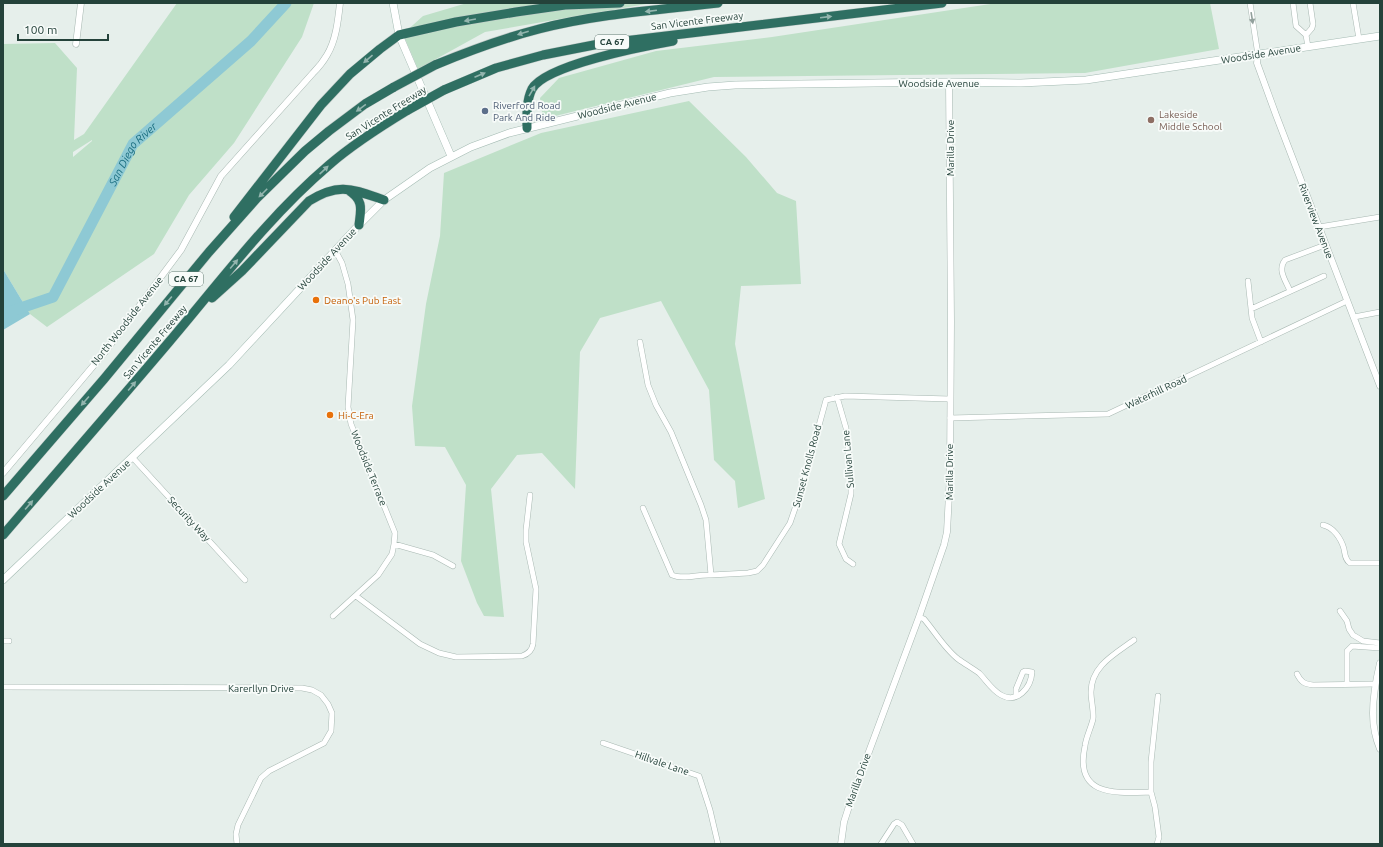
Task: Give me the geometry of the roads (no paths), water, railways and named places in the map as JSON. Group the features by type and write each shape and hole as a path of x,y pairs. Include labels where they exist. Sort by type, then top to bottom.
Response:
{"highway":[{"path":"209,252 242,204 321,105 350,74 380,48 398,35 456,22 516,12 565,5 620,3"},
{"name":"San Vicente Freeway","path":"3,496 104,379 209,252 258,198 305,151 365,104 435,65 488,44 546,27 583,19 718,3"},
{"name":"San Vicente Freeway","path":"3,535 255,240 294,197 348,149 408,110 444,90 496,68 543,55 599,44 942,3"},
{"path":"527,128 528,98 532,88 539,81 553,74 585,61 619,52 787,22"},
{"path":"182,326 242,271 309,201 321,193 345,188 356,190 384,200"},
{"path":"345,188 356,195 361,203 359,225"}],"main road":[{"path":"393,3 398,35 451,156"},
{"name":"Woodside Avenue","path":"3,580 133,458 229,365 335,250 384,200 430,168 471,147 527,128 670,93 708,87 734,85 949,82 1021,83 1086,80 1380,36"}],"street":[{"path":"76,44 81,3"},
{"name":"North Woodside Avenue","path":"3,473 104,352 181,250 221,176 313,73 327,55 333,42 338,23 340,3"},
{"path":"1250,3 1258,55"},
{"path":"1293,3 1296,26 1306,35 1308,47"},
{"path":"1306,35 1312,28 1313,24 1310,3"},
{"path":"1353,3 1359,39"},
{"name":"Riverview Avenue","path":"1258,55 1257,63 1318,227 1380,386"},
{"name":"Marilla Drive","path":"841,844 844,822 851,800 919,618 947,532 950,484 951,313 949,82"},
{"path":"1318,227 1380,217"},
{"path":"1290,291 1281,270 1282,264 1285,260 1325,245"},
{"name":"Woodside Terrace","path":"333,616 378,575 392,554 395,533 351,424 348,407 353,320 348,284 342,263 335,250"},
{"path":"1251,309 1324,276"},
{"path":"1248,281 1252,318 1261,342"},
{"name":"Waterhill Road","path":"950,418 1108,414 1347,301"},
{"path":"1354,317 1380,312"},
{"path":"640,342 648,385 656,405 671,432 706,520 711,575 703,574 680,578 672,575 643,508"},
{"path":"837,397 950,399"},
{"name":"Sunset Knolls Road","path":"711,575 748,573 757,571 763,565 790,523 802,491 826,400 837,397"},
{"name":"Sullivan Lane","path":"837,397 846,428 851,478 851,494 839,544 846,559 853,564"},
{"name":"Security Way","path":"133,458 245,580"},
{"path":"356,596 420,644 439,653 456,656 522,656 528,654 532,650 533,644 536,589 526,542 530,495"},
{"path":"1323,525 1329,526 1340,540 1346,560 1350,564 1380,563"},
{"path":"394,544 433,555 453,566"},
{"path":"1340,612 1347,621 1349,629 1353,635 1363,641 1380,643"},
{"path":"919,618 924,619 958,659 979,674 1000,694 1007,698 1016,696 1022,694 1029,684 1032,672 1023,672 1016,689 1016,696"},
{"path":"1134,640 1104,662 1094,676 1091,691 1093,719 1084,747 1084,769 1089,780 1100,789 1123,793 1151,792"},
{"path":"1347,684 1347,651 1349,648 1352,646 1380,648"},
{"path":"1380,663 1375,684 1374,722 1374,733 1380,748"},
{"path":"1297,674 1300,681 1304,684 1375,684"},
{"name":"Karerllyn Drive","path":"3,687 302,688 312,690 321,695 328,704 332,713 331,731 324,743 269,771 261,778 238,825 236,834 237,844"},
{"path":"1157,844 1159,837 1155,807 1151,792 1151,762 1158,696"},
{"name":"Hillvale Lane","path":"603,743 699,776 710,810 718,844"},
{"path":"881,844 894,824 897,822 902,825 913,844"}],"water":[{"path":"3,269 30,314 3,330"}],"waterway":[{"name":"San Diego River","path":"3,314 53,297 133,144 251,41 286,3"}],"place":[{"name":"Riverford Road Park And Ride","path":"485,111"},
{"name":"Lakeside Middle School","path":"1151,120"},
{"name":"Deano's Pub East","path":"316,300"},
{"name":"Hi-C-Era","path":"330,415"}]}
